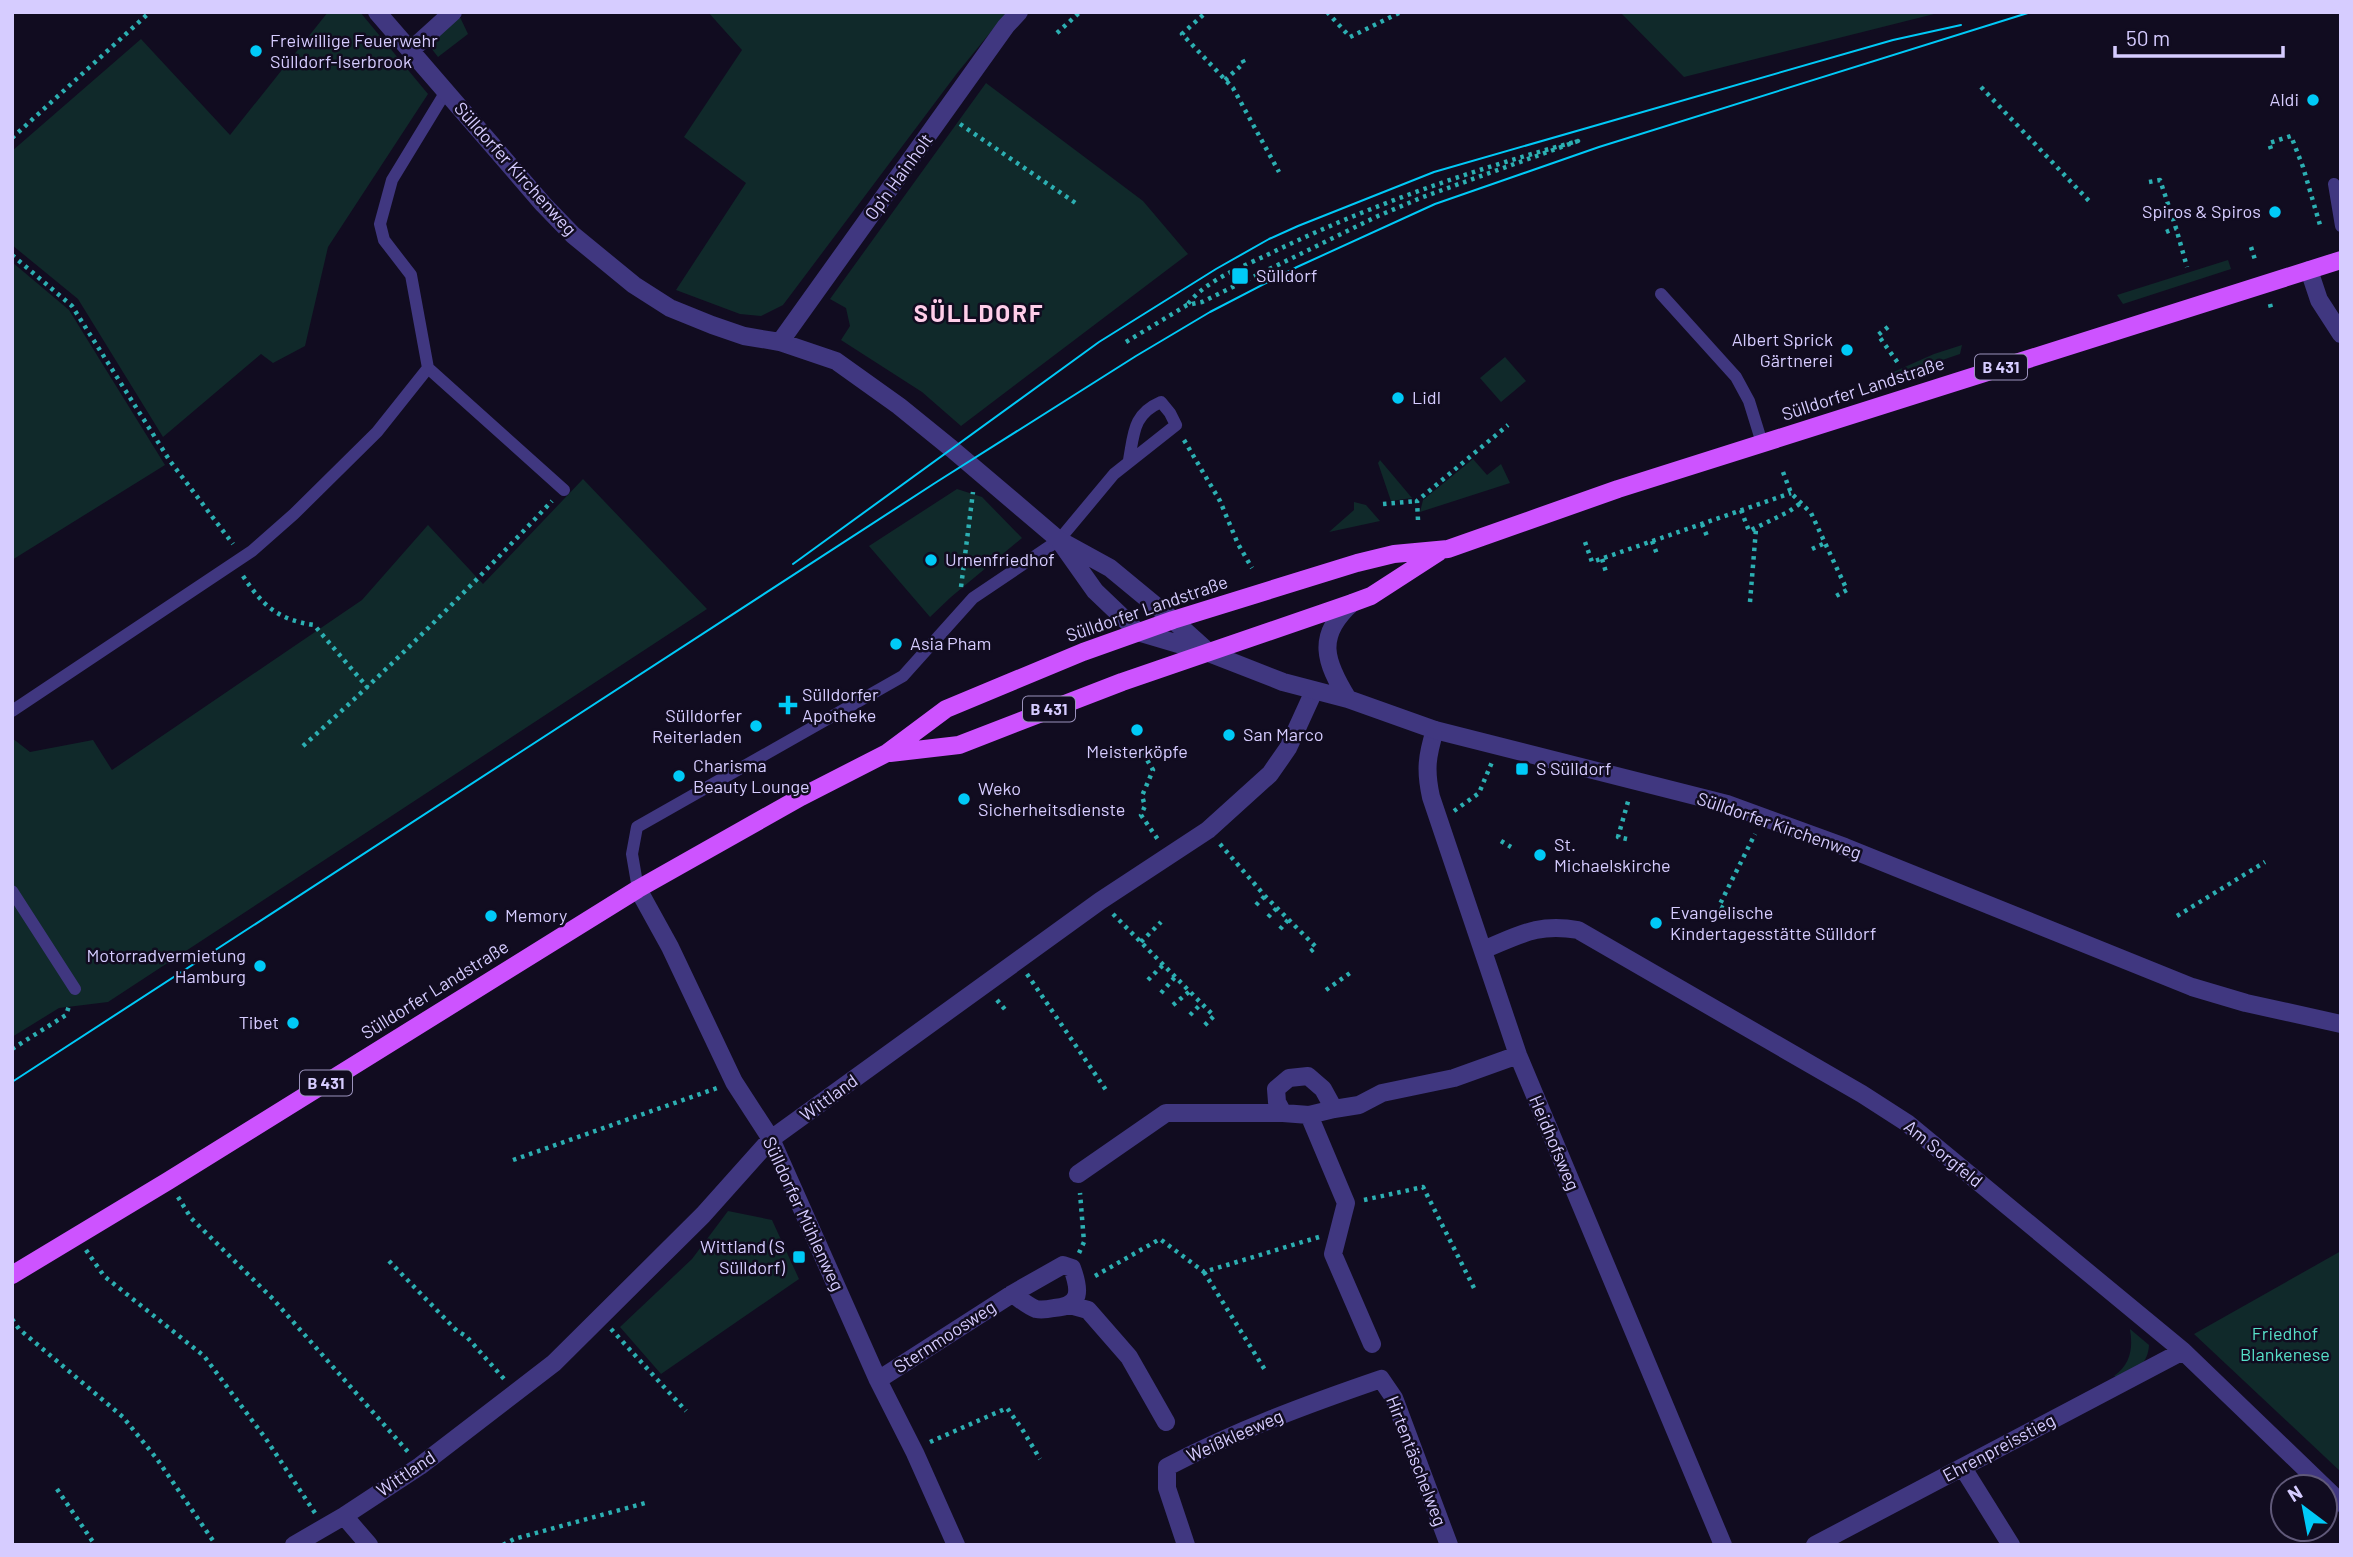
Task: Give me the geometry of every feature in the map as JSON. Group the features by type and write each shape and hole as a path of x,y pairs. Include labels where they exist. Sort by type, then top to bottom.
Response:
{"main road":[{"name":"Sülldorfer Landstraße","path":"887,753 959,745 1122,682 1371,596 1440,551 1618,489 2341,260"},
{"name":"Sülldorfer Landstraße","path":"12,1275 180,1174 638,889 801,797 887,753 946,709 1173,620 1357,563 1394,554 1440,551"}],"street":[{"name":"Sülldorfer Kirchenweg","path":"377,12 542,204 573,235 634,285 670,308 712,325 744,336 780,342 836,361 899,406 1059,540 1110,568 1209,653"},
{"path":"410,51 453,12"},
{"name":"Op'n Hainholt","path":"780,342 1018,12"},
{"path":"2309,270 2319,300 2341,334"},
{"name":"Sülldorfer Kirchenweg","path":"1059,540 1096,592 1138,632 1209,653 1283,682 1348,699 1435,730 1727,804 1858,853 2192,987 2246,1003 2341,1024"},
{"path":"1348,699 1331,671 1326,645 1330,627 1352,603"},
{"name":"Wittland","path":"294,1545 421,1466 554,1363 703,1215 771,1139 1100,901 1208,830 1270,774 1288,748 1314,691"},
{"name":"Heidhofsweg","path":"1435,730 1426,773 1439,821 1518,1055 1723,1545"},
{"name":"Sülldorfer Mühlenweg","path":"638,889 670,947 734,1082 771,1139 878,1380 956,1545"},
{"name":"Am Sorgfeld","path":"1483,950 1535,929 1555,926 1578,930 1862,1094 1907,1123 2183,1351 2341,1503"},
{"path":"1078,1174 1166,1113 1309,1115 1359,1105 1382,1093 1454,1078 1518,1055"},
{"path":"1283,1113 1276,1089 1289,1078 1308,1076 1323,1089 1334,1109"},
{"path":"1309,1115 1346,1203 1334,1254 1372,1344"},
{"name":"Sternmoosweg","path":"878,1380 1012,1294 1063,1265 1075,1277"},
{"path":"1075,1277 1076,1297 1070,1305 1088,1310 1129,1357 1166,1422"},
{"name":"Sternmoosweg","path":"1012,1294 1037,1309 1070,1305"},
{"name":"Ehrenpreisstieg","path":"1815,1545 2183,1351"},
{"name":"Weißkleeweg","path":"1186,1545 1167,1488 1167,1467 1210,1444 1325,1398 1381,1379"},
{"name":"Hirtentäschelweg","path":"1381,1379 1394,1398 1449,1545"},
{"path":"1963,1468 2011,1545"},
{"path":"344,1516 369,1545"}],"lane":[{"path":"445,93 392,180 380,224 384,240 411,275 428,368 564,490"},
{"path":"2334,184 2341,226"},
{"path":"1661,294 1736,377 1749,401 1762,443"},
{"path":"12,711 239,561 294,514 377,432 428,368"},
{"path":"638,889 632,854 637,827 903,676 973,598 1059,540 1114,474 1176,425 1160,401 1147,408 1137,422 1129,460"},
{"path":"12,891 75,989"}],"path":[{"path":"12,138 150,12"},
{"path":"1057,33 1080,12"},
{"path":"1327,12 1350,37 1401,12"},
{"path":"1203,15 1182,34 1233,88 1279,172"},
{"path":"1225,80 1244,62 1241,57"},
{"path":"1981,87 2090,202"},
{"path":"945,113 1077,204"},
{"path":"2271,149 2269,143 2291,135 2320,225"},
{"path":"1126,342 1187,305 1202,302 1378,216 1578,141 1513,159 1376,205 1234,271 1196,292 1187,305"},
{"path":"2149,182 2160,180 2187,267"},
{"path":"2166,232 2175,228"},
{"path":"2251,247 2256,263"},
{"path":"12,255 72,306 170,461 239,561 260,601 294,622 314,625 368,688"},
{"path":"2270,304 2272,312"},
{"path":"1888,327 1878,335 1898,363"},
{"path":"1176,425 1220,500 1238,544 1252,568"},
{"path":"1384,504 1417,501 1508,425"},
{"path":"957,616 976,470"},
{"path":"1783,472 1791,493 1811,513 1847,590 1836,596"},
{"path":"303,746 368,688 477,581 564,490"},
{"path":"1585,542 1592,562 1791,493"},
{"path":"1417,501 1419,520"},
{"path":"1741,510 1749,531 1801,503"},
{"path":"1702,524 1707,536"},
{"path":"1750,602 1756,528"},
{"path":"1652,541 1657,554"},
{"path":"1812,549 1825,542"},
{"path":"1602,559 1606,572"},
{"path":"1439,821 1479,793 1499,747"},
{"path":"1143,753 1153,770 1142,796 1144,806 1141,815 1168,856"},
{"path":"1627,839 1618,837 1633,780"},
{"path":"1731,912 1719,906 1764,817"},
{"path":"1208,830 1276,908 1316,947 1310,952"},
{"path":"1501,841 1511,847"},
{"path":"2177,916 2265,862"},
{"path":"1256,905 1265,896"},
{"path":"1100,901 1214,1016 1203,1027"},
{"path":"1268,918 1276,908"},
{"path":"1280,929 1288,920"},
{"path":"1141,942 1161,922"},
{"path":"1297,939 1302,933"},
{"path":"1018,962 1108,1093"},
{"path":"1148,980 1164,964"},
{"path":"1326,990 1350,973"},
{"path":"1161,993 1175,976"},
{"path":"12,1049 66,1015 75,989"},
{"path":"1173,1005 1190,991"},
{"path":"1190,1015 1202,1003"},
{"path":"1004,1007 1008,1013"},
{"path":"513,1160 734,1082"},
{"path":"1075,1277 1084,1242 1078,1174"},
{"path":"1346,1203 1423,1187 1474,1288"},
{"path":"191,1218 272,1299 421,1466"},
{"path":"1203,1272 1339,1230"},
{"path":"76,1235 104,1276 204,1356 266,1439 324,1528"},
{"path":"1075,1277 1160,1239 1203,1272 1265,1370"},
{"path":"389,1261 457,1331 466,1336 517,1393"},
{"path":"12,1319 19,1329 123,1417 157,1459 216,1545"},
{"path":"616,1335 686,1411"},
{"path":"913,1450 1007,1408 1040,1459"},
{"path":"57,1489 95,1545"},
{"path":"503,1545 514,1539 649,1502"}],"green space":[{"path":"328,12 360,12 428,94 328,247 305,346 273,363 261,354 163,437 78,299 12,245 12,151 141,39 230,135"},
{"path":"708,12 1007,12 958,72 783,305 761,316 740,314 676,290 746,183 684,137 742,50"},
{"path":"1620,12 1942,12 1684,77"},
{"path":"459,15 468,34 438,57 428,44"},
{"path":"986,83 1143,201 1188,254 961,426 922,392 841,340 850,326 846,308 830,299"},
{"path":"2228,260 2231,269 2123,304 2117,295"},
{"path":"12,262 69,310 165,465 12,560"},
{"path":"1962,345 1960,354 1892,377 1889,374 1934,354"},
{"path":"1505,357 1526,381 1501,402 1480,378"},
{"path":"1473,459 1487,475 1501,464 1510,483 1420,512 1423,500"},
{"path":"1380,460 1412,498 1391,501 1378,463"},
{"path":"583,479 707,609 108,1002 59,1008 12,1037 12,738 30,752 93,740 112,770 362,600 428,525 483,584"},
{"path":"957,489 982,497 1022,538 930,617 869,546"},
{"path":"1354,502 1366,505 1380,521 1329,532 1354,510"},
{"path":"728,1211 772,1220 799,1279 661,1374 620,1327 692,1259"},
{"name":"Friedhof Blankenese","path":"2341,1251 2341,1472 2194,1334"},
{"path":"2130,1329 2149,1345 2148,1352 2140,1366 2122,1379 2114,1376 2130,1355"}],"tram line":[{"path":"12,1082 935,483 1210,312 1297,267 1435,204 1599,147 2031,12"},
{"path":"793,564 1099,342 1269,239 1434,172 1893,40 1961,25"}],"place":[{"name":"Freiwillige Feuerwehr Sülldorf-Iserbrook","path":"256,51"},
{"name":"Aldi","path":"2313,100"},
{"name":"Spiros & Spiros","path":"2275,212"},
{"name":"Sülldorf","path":"1240,276"},
{"name":"Albert Sprick Gärtnerei","path":"1847,350"},
{"name":"Lidl","path":"1398,398"},
{"name":"Urnenfriedhof","path":"931,560"},
{"name":"Asia Pham","path":"896,644"},
{"name":"Sülldorfer Apotheke","path":"788,705"},
{"name":"Sülldorfer Reiterladen","path":"756,726"},
{"name":"Meisterköpfe","path":"1137,730"},
{"name":"San Marco","path":"1229,735"},
{"name":"S Sülldorf","path":"1522,769"},
{"name":"Charisma Beauty Lounge","path":"679,776"},
{"name":"Weko Sicherheitsdienste","path":"964,799"},
{"name":"St. Michaelskirche","path":"1540,855"},
{"name":"Memory","path":"491,916"},
{"name":"Evangelische Kindertagesstätte Sülldorf","path":"1656,923"},
{"name":"Motorradvermietung Hamburg","path":"260,966"},
{"name":"Tibet","path":"293,1023"},
{"name":"Wittland (S Sülldorf)","path":"799,1257"}],"district":[{"name":"SÜLLDORF","path":"979,314"}]}
